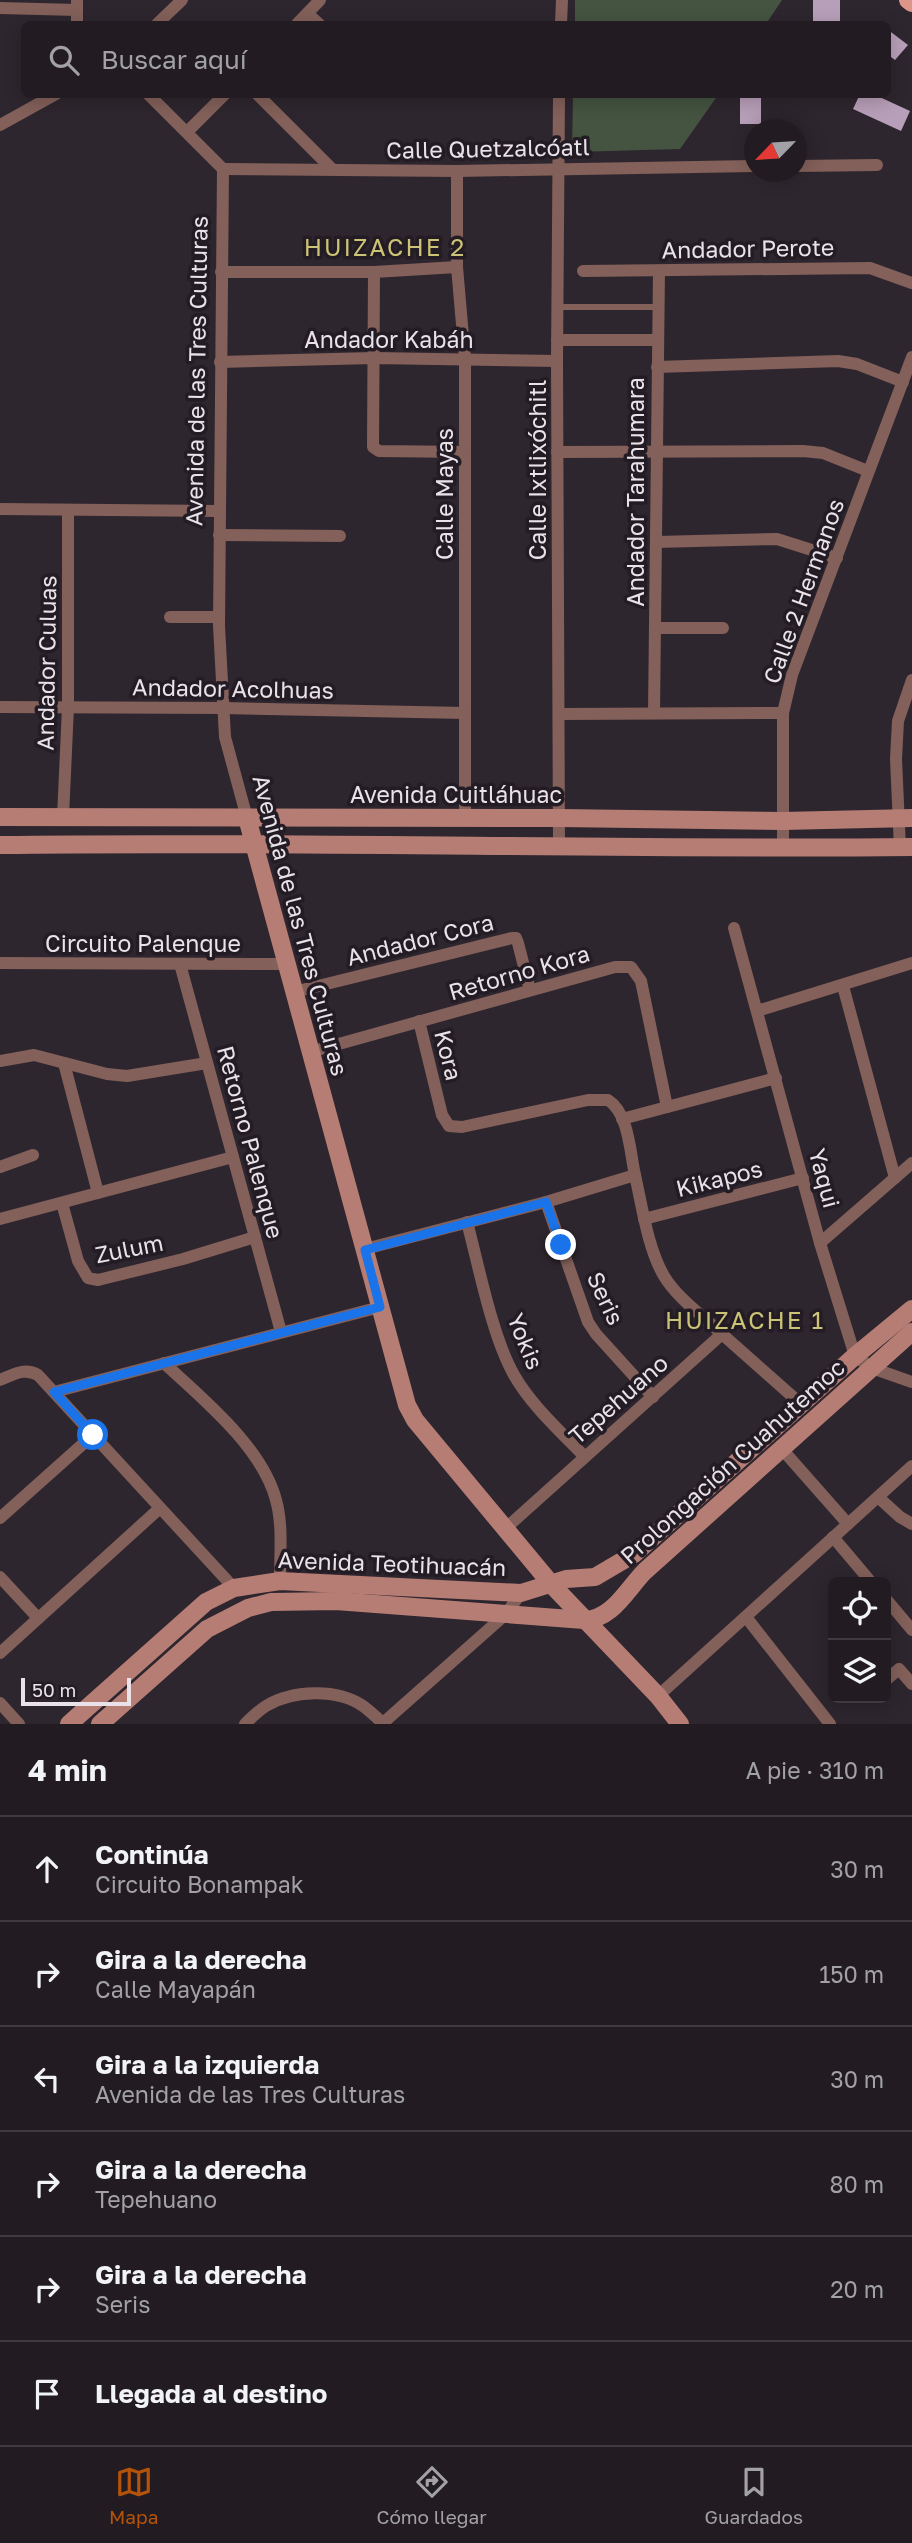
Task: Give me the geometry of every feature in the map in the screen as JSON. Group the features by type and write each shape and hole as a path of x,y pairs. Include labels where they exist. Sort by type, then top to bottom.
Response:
{"street":[{"path":"160,21 182,0"},
{"path":"299,21 320,0"},
{"path":"561,21 562,0"},
{"path":"0,8 77,5"},
{"path":"308,13 316,21"},
{"path":"0,125 49,98"},
{"path":"152,98 223,169"},
{"path":"187,132 221,98"},
{"path":"261,98 332,169"},
{"name":"Calle Ixtlixóchitl","path":"559,98 559,845"},
{"path":"807,166 877,165"},
{"name":"Calle Quetzalcóatl","path":"223,169 457,171 744,166"},
{"name":"Avenida de las Tres Culturas","path":"223,169 219,617 225,737 407,1405 415,1420 552,1585 657,1696"},
{"name":"Calle Mayas","path":"457,171 457,267 465,359 465,818"},
{"path":"221,272 374,272 457,267"},
{"name":"Andador Perote","path":"583,271 870,268 912,283"},
{"name":"Andador Tarahumara","path":"654,713 659,271"},
{"path":"374,272 373,447 379,451 465,452"},
{"path":"557,340 658,340"},
{"name":"Calle 2 Hermanos","path":"783,849 783,713 792,675 912,357"},
{"name":"Andador Kabáh","path":"220,362 374,358 557,361"},
{"path":"657,367 838,361 903,382"},
{"path":"557,452 803,451 823,453 869,471"},
{"path":"0,509 219,511"},
{"name":"Andador Culuas","path":"63,817 68,707 68,510"},
{"path":"219,535 340,536"},
{"path":"656,542 777,539 837,558"},
{"path":"170,617 219,617"},
{"path":"655,628 723,628"},
{"path":"0,845 906,848 906,818 896,759 898,722 912,680"},
{"name":"Andador Acolhuas","path":"0,707 465,713"},
{"path":"560,714 783,713"},
{"name":"Avenida Cuitláhuac","path":"0,817 783,821 906,818"},
{"name":"Yaqui","path":"734,928 820,1243 855,1356"},
{"name":"Andador Cora","path":"294,992 516,938 530,990"},
{"name":"Circuito Palenque","path":"0,963 286,964"},
{"path":"757,1011 912,963"},
{"name":"Retorno Palenque","path":"180,964 281,1332"},
{"name":"Retorno Kora","path":"419,1021 615,967 631,967 641,981 667,1107"},
{"path":"843,986 895,1178"},
{"name":"Kora","path":"310,1052 419,1021 442,1115 449,1126 462,1127 588,1100 612,1102 622,1119"},
{"path":"0,1061 34,1055 107,1074 127,1076 207,1063"},
{"path":"64,1063 97,1193"},
{"path":"776,1078 622,1119 644,1219 663,1275 677,1292 801,1404"},
{"path":"0,1167 33,1155"},
{"path":"0,1219 233,1157"},
{"path":"820,1243 912,1163"},
{"path":"365,1250 546,1202 635,1175"},
{"name":"Kikapos","path":"644,1219 803,1178"},
{"name":"Seris","path":"546,1202 589,1322 596,1334 653,1397"},
{"name":"Zulum","path":"62,1203 78,1261 88,1278 98,1280 255,1237"},
{"name":"Yokis","path":"467,1222 494,1320 514,1376 584,1456"},
{"path":"54,1392 380,1307"},
{"name":"Prolongación Cuahutemoc","path":"552,1585 565,1579 595,1577 634,1553 912,1308"},
{"name":"Prolongación Cuahutemoc","path":"584,1620 600,1618 611,1610 645,1571 912,1332"},
{"name":"Tepehuano","path":"506,1528 722,1334"},
{"path":"855,1356 872,1368 912,1382"},
{"path":"164,1363 229,1425 264,1471 276,1498 280,1521 280,1581"},
{"path":"0,1380 29,1371 38,1375 234,1588"},
{"path":"0,1518 93,1435"},
{"path":"781,1448 848,1524"},
{"path":"680,1724 657,1696 912,1466"},
{"path":"878,1497 912,1524"},
{"path":"0,1653 160,1508"},
{"path":"833,1537 867,1577"},
{"path":"0,1577 38,1618"},
{"name":"Avenida Teotihuacán","path":"69,1724 206,1602 234,1588 280,1581 521,1593 552,1585"},
{"path":"244,1724 266,1706 284,1698 308,1694 347,1698 362,1705 384,1723 506,1614 521,1593"},
{"name":"Avenida Teotihuacán","path":"100,1724 207,1629 248,1608 271,1602 336,1601 584,1620"},
{"path":"891,1605 912,1630"},
{"path":"746,1617 830,1724"},
{"path":"891,1676 899,1669 912,1684"},
{"path":"0,1703 19,1724"}],"lane":[{"path":"557,307 658,307"}],"green space":[{"path":"575,0 782,0 768,21 575,21"},
{"path":"573,98 716,98 680,149 572,152"}],"building":[{"path":"813,0 840,0 840,21 813,21"},
{"path":"891,32 908,45 895,60 891,57"},
{"path":"740,98 761,98 761,119 744,119 744,124 740,124"},
{"path":"858,98 882,98 910,111 901,131 853,109"}],"district":[{"name":"HUIZACHE 2","path":"385,246"},
{"name":"HUIZACHE 1","path":"745,1319"}],"route":[{"path":"93,1435 54,1392 380,1307 365,1250 546,1202 561,1245"}]}
